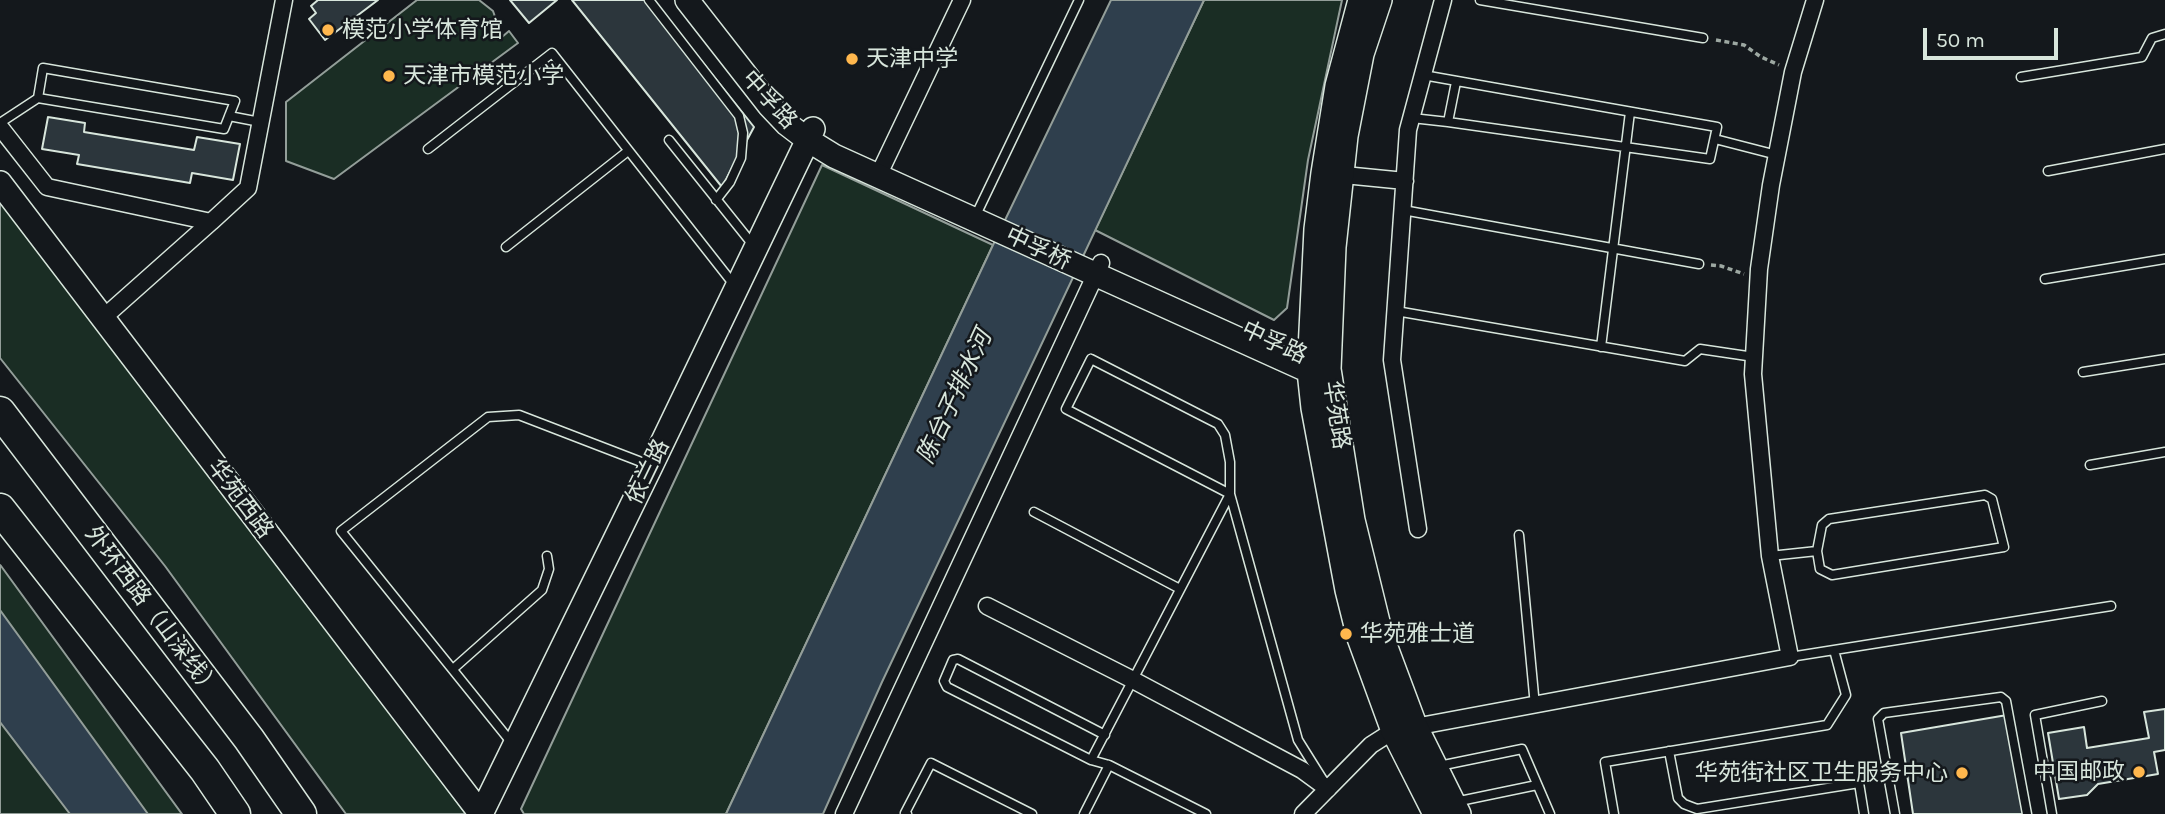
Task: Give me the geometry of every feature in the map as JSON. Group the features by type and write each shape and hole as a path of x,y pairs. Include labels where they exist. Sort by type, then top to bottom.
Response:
{"highway":[{"name":"外环西路（山深线）","path":"0,412 249,739 301,814"},
{"path":"0,509 205,770 235,814"}],"main road":[{"name":"中孚路","path":"687,0 769,105 787,124 810,135"},
{"name":"中孚路","path":"700,0 810,135 834,156 881,171 983,217"},
{"name":"华苑路","path":"1312,367 1331,310 1332,174 1337,86 1360,0"},
{"name":"华苑路","path":"1380,0 1366,42 1316,229 1312,367 1324,409 1347,590 1366,663 1449,810"},
{"name":"依兰路","path":"481,814 652,466 810,135"},
{"name":"华苑西路","path":"0,183 481,814"},
{"name":"中孚桥","path":"983,217 1095,268"},
{"name":"中孚路","path":"1095,268 1312,367"},
{"path":"1280,352 1324,409"},
{"name":"华苑路","path":"1404,728 1436,767 1449,810"}],"street":[{"path":"103,318 248,188 284,0"},
{"path":"881,171 962,0"},
{"path":"1418,529 1392,360 1408,130 1443,0"},
{"path":"1303,814 1371,745 1404,728 1790,657 1770,556 1753,374 1759,280 1777,155 1793,72 1815,0"},
{"path":"0,125 47,187 211,222"},
{"path":"1332,174 1405,181"},
{"path":"844,814 1095,268"},
{"path":"987,606 1302,770 1328,789"}],"lane":[{"path":"649,0 739,116 743,133 741,158 730,182 716,200"},
{"path":"983,217 1079,0"},
{"path":"1480,0 1703,38"},
{"path":"2021,78 2142,57 2151,38 2165,34"},
{"path":"428,149 552,53 736,289"},
{"path":"0,125 38,97 43,68 234,101 224,129 38,97"},
{"path":"1412,118 1710,159 1715,139 1717,127 1423,75"},
{"path":"1448,122 1456,82"},
{"path":"1601,346 1630,112"},
{"path":"229,116 261,122"},
{"path":"1715,139 1777,155"},
{"path":"669,140 754,248"},
{"path":"2048,171 2165,149"},
{"path":"506,247 628,150"},
{"path":"1403,210 1699,264"},
{"path":"2045,279 2165,258"},
{"path":"1396,311 1685,361 1700,349 1754,357"},
{"path":"1230,494 1066,409 1091,359 1218,424 1225,435 1230,462 1230,494 1298,740 1328,789"},
{"path":"2083,372 2165,359"},
{"path":"515,747 341,531 488,417 519,415 652,466"},
{"path":"2090,465 2165,452"},
{"path":"1091,760 1230,494"},
{"path":"1985,495 1992,499 2004,547 1832,575 1820,569 1817,551 1822,525 1829,519 1985,495"},
{"path":"1034,512 1180,589"},
{"path":"1519,536 1535,706"},
{"path":"1770,556 1817,551"},
{"path":"453,669 541,590 549,569 547,556"},
{"path":"1790,657 2111,606"},
{"path":"1614,814 1605,762 1827,725 1846,695 1834,650"},
{"path":"1105,735 958,659 953,660 944,681 947,687 1091,760 1109,765 1206,814"},
{"path":"1895,814 1878,719 1884,713 2001,696 2006,701 2026,814"},
{"path":"2052,814 2035,715 2102,701"},
{"path":"1436,767 1522,749 1550,814"},
{"path":"1669,751 1678,798 1684,804 1697,809 1859,783 1864,814"},
{"path":"907,814 905,813 931,763 1032,814"},
{"path":"1084,814 1109,765"},
{"path":"1449,810 1537,785"}],"path":[{"path":"1703,38 1744,45 1761,57 1793,72"},
{"path":"1699,264 1721,266 1759,280"}],"green space":[{"path":"417,0 479,0 493,11 502,37 509,31 518,43 334,179 286,161 286,102"},
{"path":"1204,0 1342,0 1308,160 1287,308 1274,320 1095,230"},
{"path":"822,165 993,245 726,814 524,814 521,809"},
{"path":"0,200 466,814 346,814 165,566 0,358"},
{"path":"1,566 182,814 0,814"}],"water":[{"name":"陈台子排水河","path":"1111,0 1204,0 882,682 823,814 726,814 993,245"},
{"path":"0,610 148,814 70,814 0,722"}],"building":[{"name":"模范小学体育馆","path":"318,0 378,0 325,40 309,19 316,13 311,6"},
{"name":"天津市模范小学","path":"510,0 557,0 529,23"},
{"name":"天津市模范小学","path":"572,0 653,0 754,127 722,187"},
{"path":"48,117 85,123 84,132 194,150 197,137 240,144 233,180 192,173 190,183 77,164 79,155 42,149"},
{"path":"2165,709 2165,750 2154,752 2158,774 2098,784 2087,795 2059,799 2048,733 2084,727 2087,748 2149,738 2144,712"},
{"name":"华苑街社区卫生服务中心","path":"2007,715 2024,814 1913,814 1901,733"}],"place":[{"name":"模范小学体育馆","path":"328,30"},
{"name":"天津中学","path":"852,59"},
{"name":"天津市模范小学","path":"389,76"},
{"name":"华苑雅士道","path":"1346,634"},
{"name":"中国邮政","path":"2139,772"},
{"name":"华苑街社区卫生服务中心","path":"1962,773"}]}
